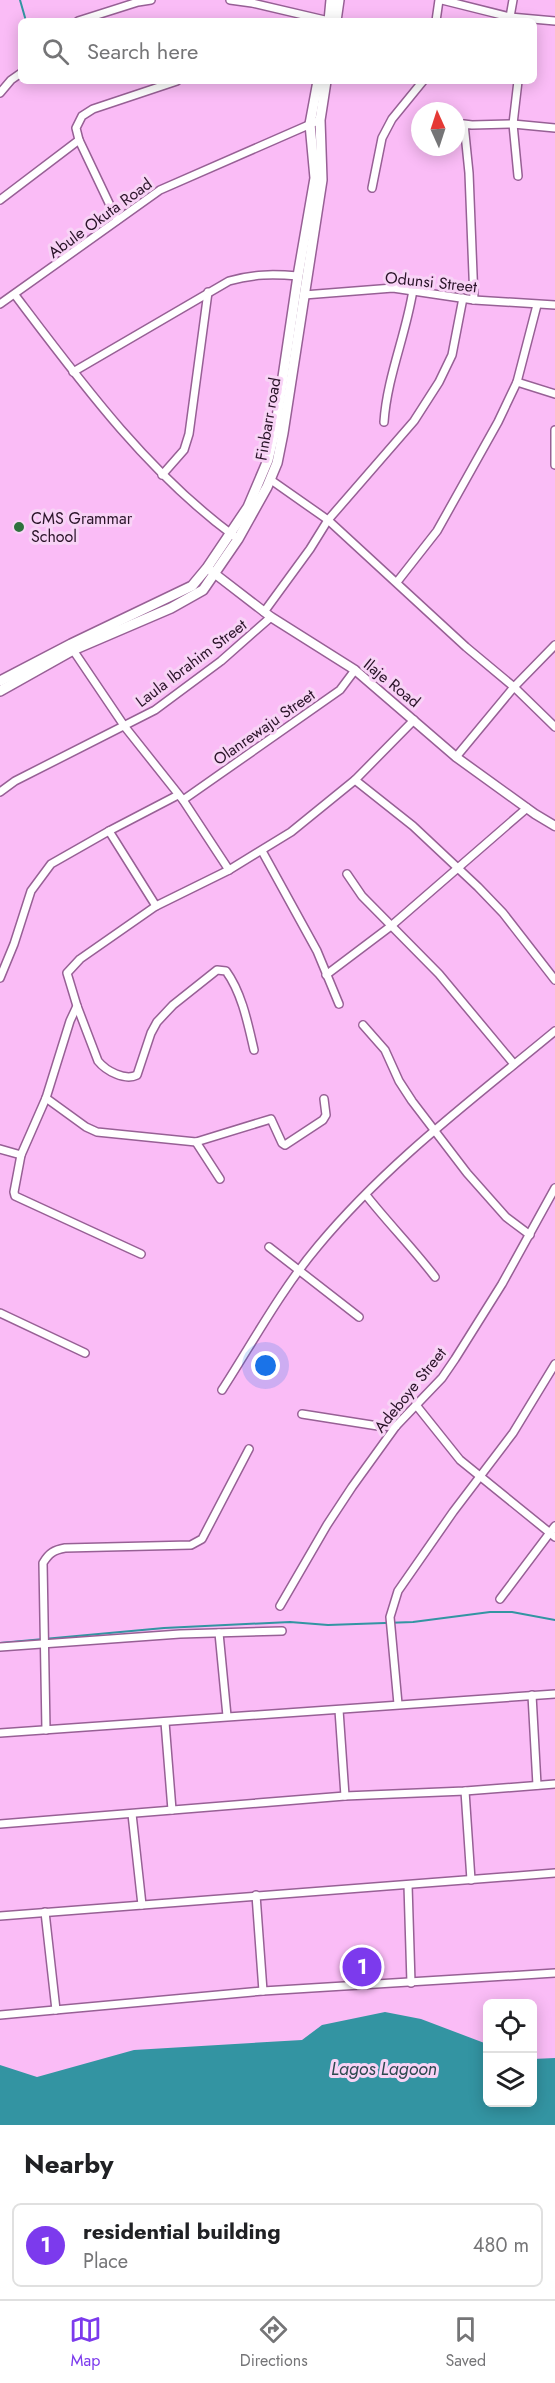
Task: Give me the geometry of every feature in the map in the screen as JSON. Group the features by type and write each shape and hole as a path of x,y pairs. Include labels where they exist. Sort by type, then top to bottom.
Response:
{"main road":[{"path":"329,18 331,0"},
{"path":"336,18 339,0"},
{"name":"Finbarr road","path":"0,691 73,650 194,597 216,574 268,460 275,431 315,178 310,124 317,84"},
{"name":"Finbarr road","path":"0,681 192,586 234,536 271,480 283,433 322,180 320,120 326,84"}],"street":[{"path":"87,18 151,0"},
{"path":"230,0 316,18"},
{"path":"437,18 441,0 515,18"},
{"path":"510,17 513,0"},
{"path":"537,20 555,21"},
{"path":"0,93 18,75"},
{"path":"117,220 76,129 82,116 93,109 168,84"},
{"path":"372,188 382,138 392,119 421,84"},
{"path":"518,84 513,124 518,176"},
{"name":"Abule Okuta Road","path":"0,304 160,190 320,120"},
{"path":"474,300 469,173 464,123 555,128"},
{"path":"0,200 79,140"},
{"path":"73,372 208,292 229,282 249,276 269,274 298,276"},
{"name":"Odunsi Street","path":"304,295 393,288 474,300 555,305"},
{"path":"384,422 388,388 406,326 413,290"},
{"path":"162,475 184,450 189,434 208,292"},
{"path":"15,295 73,372 162,475 206,515 234,536"},
{"name":"Laula Ibrahim Street","path":"0,792 15,781 155,710 220,661 268,615 328,520 414,422 440,382 452,354 463,298"},
{"path":"397,582 437,531 482,452 517,382 537,305"},
{"path":"517,382 555,394"},
{"path":"555,430 555,465"},
{"path":"271,480 328,520 466,647 514,687 555,727"},
{"name":"Ilaje Road","path":"207,568 268,615 355,670 456,757 527,808 555,825"},
{"path":"456,757 514,687 555,645"},
{"path":"73,650 125,727 181,798 229,870"},
{"name":"Olanrewaju Street","path":"0,978 31,891 42,875 61,857 109,831 181,798 340,690 355,670"},
{"path":"254,1050 232,981 223,970 217,970 197,984 161,1017 151,1033 137,1075 123,1076 103,1068 98,1061 77,1006 68,978 70,969 95,948 156,906 262,851 321,809 355,780 414,720"},
{"path":"355,780 413,826 458,868 503,913 555,980"},
{"path":"326,975 391,926 527,808"},
{"path":"109,831 156,906"},
{"path":"262,851 317,951 339,1004"},
{"path":"347,874 362,896 439,974 514,1064"},
{"path":"77,1006 70,1021 46,1098 21,1155 15,1196 141,1254"},
{"path":"363,1025 385,1050 399,1081 490,1201 506,1217 530,1235"},
{"path":"222,1390 299,1271 339,1222 435,1129 555,1031"},
{"path":"46,1098 86,1127 97,1132 196,1142 272,1119 282,1143 289,1144 326,1115 324,1099"},
{"path":"196,1142 220,1179"},
{"path":"0,1149 21,1155"},
{"name":"Adeboye Street","path":"280,1606 327,1525 396,1426 442,1377 502,1284 555,1188"},
{"path":"366,1195 384,1218 410,1244 435,1277"},
{"path":"269,1247 359,1317"},
{"path":"0,1313 85,1353"},
{"path":"398,1704 390,1617 398,1592 406,1577 513,1433 555,1364"},
{"path":"416,1405 447,1446 552,1535"},
{"path":"302,1414 378,1426 396,1426"},
{"path":"46,1730 43,1563 51,1552 65,1548 191,1545 196,1543 202,1539 249,1449"},
{"path":"500,1599 552,1535 555,1526"},
{"path":"0,1647 45,1640 282,1631"},
{"path":"219,1633 226,1716"},
{"path":"0,1733 555,1694"},
{"path":"532,1695 537,1785"},
{"path":"339,1710 345,1796"},
{"path":"165,1722 172,1810"},
{"path":"0,1824 345,1796 465,1791 555,1784"},
{"path":"465,1791 471,1880"},
{"path":"132,1814 142,1905"},
{"path":"0,1916 555,1873"},
{"path":"408,1885 411,1983"},
{"path":"256,1895 263,1991"},
{"path":"45,1912 56,2010"},
{"path":"0,2015 263,1991 555,1973"}],"water":[{"name":"Lagos Lagoon","path":"385,2012 421,2019 483,2042 483,2107 537,2107 537,2059 555,2058 555,2125 0,2125 0,2065 37,2077 134,2050 302,2040 322,2025"}],"waterway":[{"path":"20,0 25,18"},
{"path":"0,1643 164,1628 290,1622 328,1625 413,1622 490,1612 512,1612 555,1620"}],"place":[{"name":"CMS Grammar School","path":"19,527"},
{"name":"residential building","path":"362,1967"}]}
